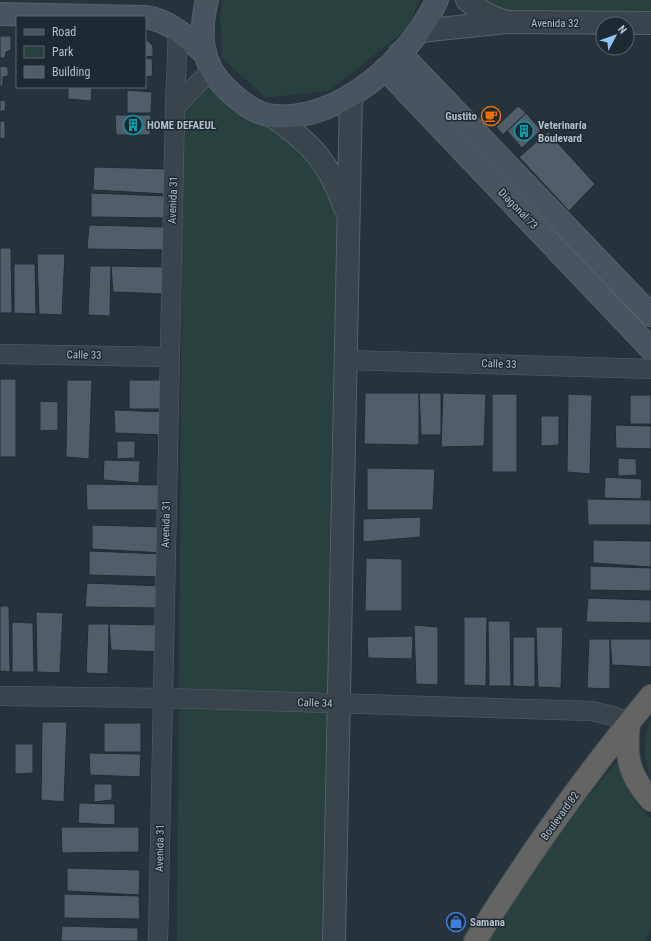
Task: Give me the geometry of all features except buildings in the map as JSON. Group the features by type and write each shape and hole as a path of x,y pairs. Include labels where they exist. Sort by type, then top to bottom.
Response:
{"highway":[{"name":"Boulevard 82","path":"475,941 518,872 629,722 651,696"},
{"path":"629,722 626,745 630,766 639,786 651,800"}],"main road":[{"path":"207,0 202,23 207,61"},
{"path":"146,17 165,23 178,30 207,61 224,86 239,100 257,111 272,116 297,116 316,112 335,105 351,95 385,69 420,31 437,0"},
{"path":"0,14 95,16"},
{"name":"Diagonal 73","path":"400,53 651,315"},
{"name":"Diagonal 73","path":"385,69 651,349"}],"street":[{"name":"Avenida 32","path":"467,0 476,9 491,17 507,22"},
{"name":"Avenida 32","path":"420,31 507,22 651,23"},
{"name":"Avenida 31","path":"158,941 164,698 169,357 178,30"},
{"path":"175,107 207,61"},
{"path":"334,941 351,95"},
{"path":"272,116 297,135 320,158 330,171 349,218"},
{"name":"Calle 33","path":"0,354 169,357"},
{"name":"Calle 33","path":"346,360 651,369"},
{"name":"Calle 34","path":"0,696 164,698 592,711 629,722"}],"green space":[{"path":"223,0 420,0 406,30 330,90 266,98 222,58 220,16"},
{"path":"482,0 651,0 651,23 635,22 635,16 595,16 595,19 512,13 500,10"},
{"path":"208,89 300,139 337,192 322,941 177,941 183,105 192,95"},
{"path":"651,718 651,778 646,763 645,741"},
{"path":"615,764 618,766 627,788 635,800 651,818 651,930 644,941 486,941 541,852"}],"place":[{"name":"Gustito","path":"491,116"},
{"name":"HOME DEFAEUL","path":"133,125"},
{"name":"Veterinaría Boulevard","path":"524,131"},
{"name":"Samana","path":"456,922"}]}
